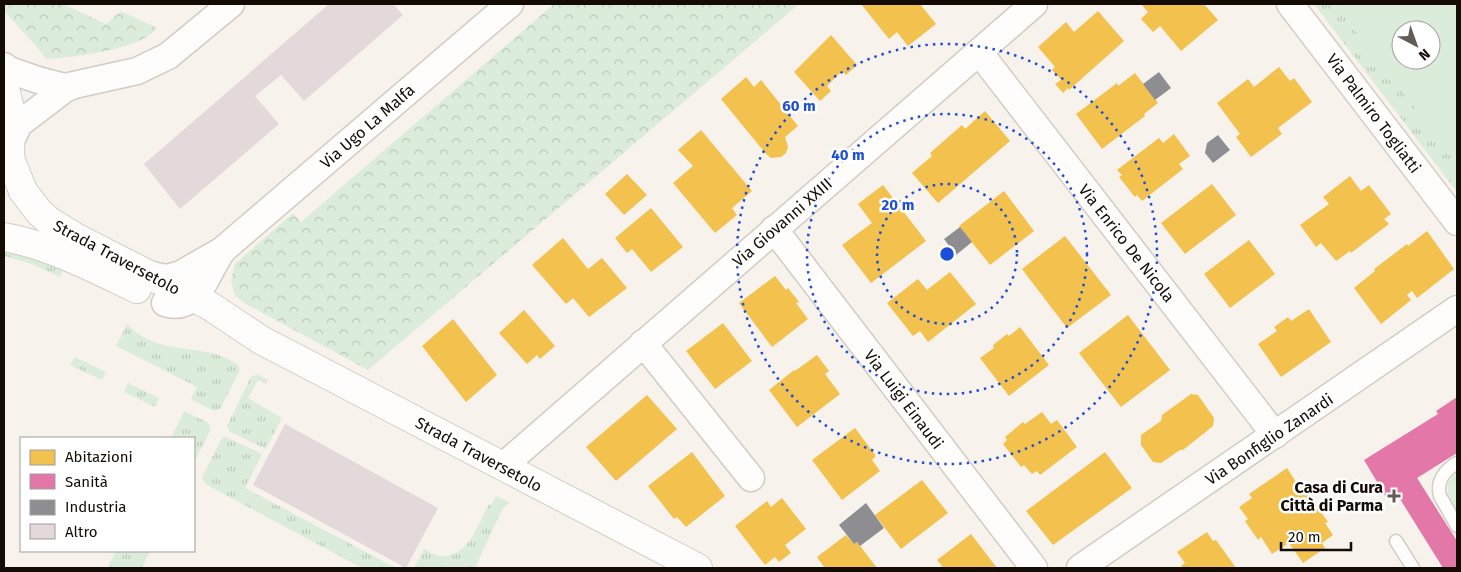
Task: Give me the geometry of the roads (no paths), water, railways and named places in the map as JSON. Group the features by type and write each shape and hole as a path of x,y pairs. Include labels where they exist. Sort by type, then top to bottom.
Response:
{"main road":[{"name":"Strada Traversetolo","path":"4,85 11,112 7,153 23,191 39,212 55,225 184,292 232,320 261,340 698,568"},
{"name":"Strada Traversetolo","path":"4,236 22,240 56,253 184,292 212,324 261,340"}],"street":[{"path":"4,66 9,70 59,87 123,75 158,62 189,40 231,4"},
{"name":"Via Ugo La Malfa","path":"184,292 225,248 510,4"},
{"name":"Via Giovanni XXIII","path":"503,466 1034,4"},
{"name":"Via Palmiro Togliatti","path":"1290,4 1457,222"},
{"name":"Via Enrico De Nicola","path":"979,52 1275,435"},
{"path":"7,153 19,124 72,86"},
{"name":"Via Luigi Einaudi","path":"774,229 1034,568"},
{"name":"Via Bonfiglio Zanardi","path":"1080,568 1457,309"},
{"path":"643,343 751,478"}],"lane":[{"path":"1457,463 1443,475 1438,492 1457,526"},
{"path":"1396,541 1413,568"}],"place":[{"name":"Casa di Cura Città di Parma","path":"1394,496"}]}
